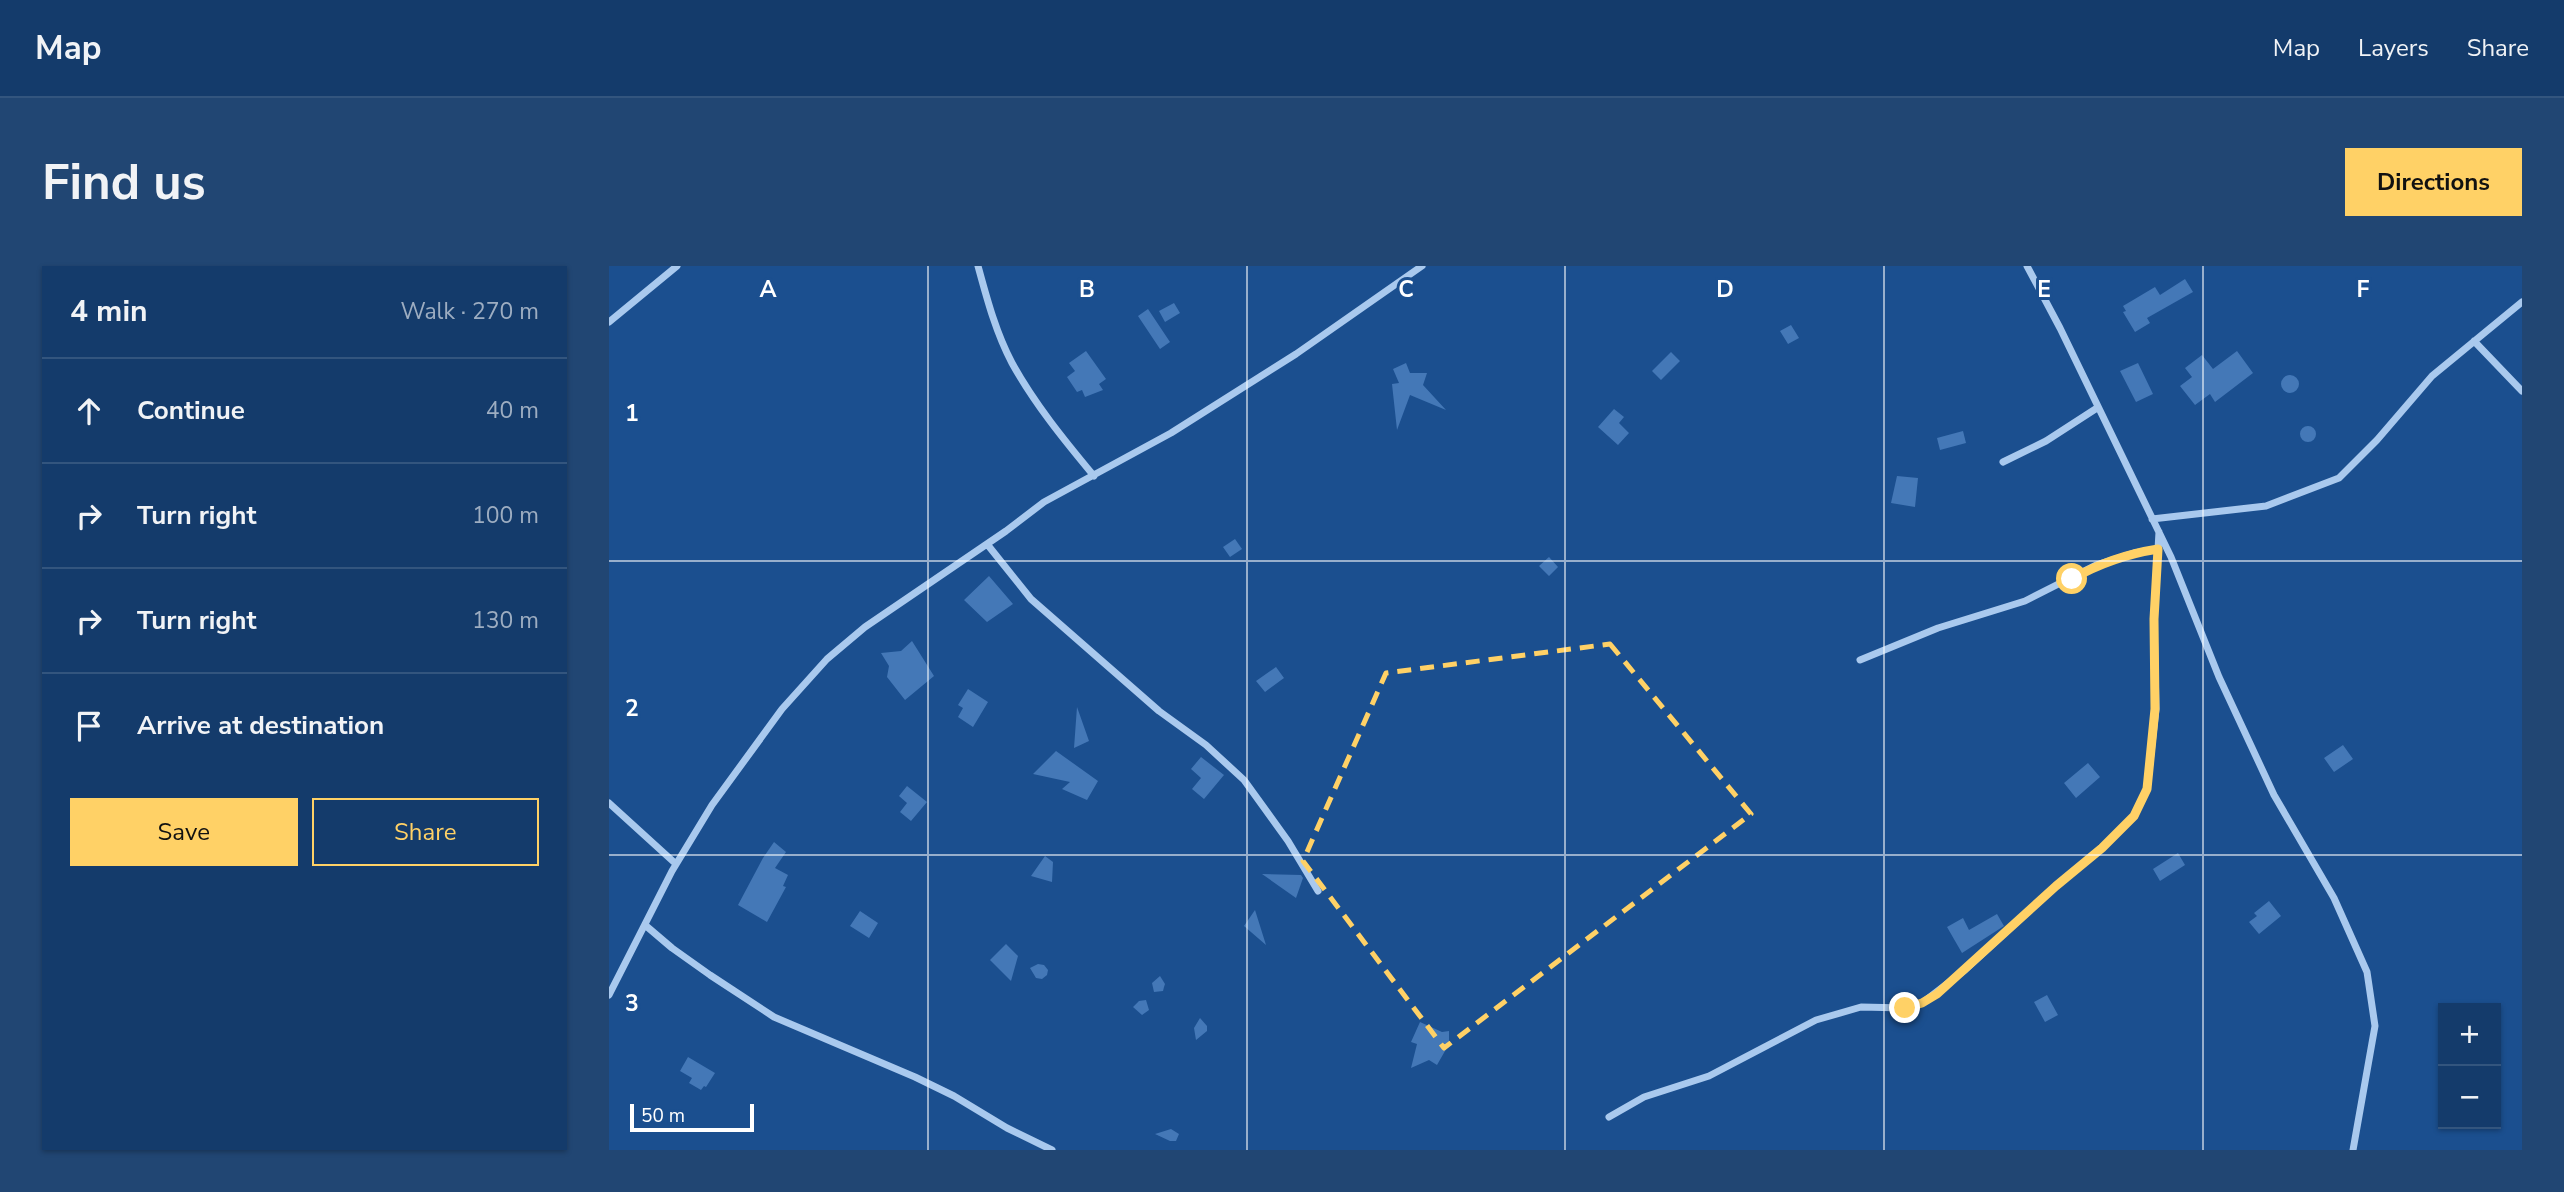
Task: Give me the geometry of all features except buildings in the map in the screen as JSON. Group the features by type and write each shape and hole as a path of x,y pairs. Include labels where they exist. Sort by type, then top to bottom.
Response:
{"street":[{"path":"609,323 677,266"},
{"path":"978,266 996,328 1012,363 1056,430 1094,476"},
{"path":"609,995 676,864 712,805 782,709 827,659 865,626 1044,502 1171,433 1296,354 1422,266"},
{"path":"2027,266 2159,531 2219,677 2274,794 2334,898 2367,972 2375,1026 2353,1150"},
{"path":"2152,519 2266,506 2339,478 2377,440 2432,376 2522,302"},
{"path":"2474,341 2522,391"},
{"path":"2003,462 2046,441 2097,408"},
{"path":"1609,1117 1644,1097 1709,1076 1817,1020 1861,1007 1905,1008 1922,1003 1965,970 2134,816 2147,789 2155,709 2154,619 2159,531"},
{"path":"987,544 1031,599 1159,711 1206,744 1244,780 1288,841 1318,891"},
{"path":"1860,660 1938,628 2025,601 2096,565 2134,553 2158,549"},
{"path":"609,803 676,864"},
{"path":"645,925 671,948 775,1017 915,1077 1052,1150"}],"highlighted area":[{"path":"1610,644 1751,814 1444,1048 1303,861 1386,673"}],"route":[{"path":"1905,1008 1922,1003 1937,994 2001,934 2102,848 2134,816 2147,789 2155,709 2154,619 2158,549 2134,553 2096,565 2072,579"}]}
